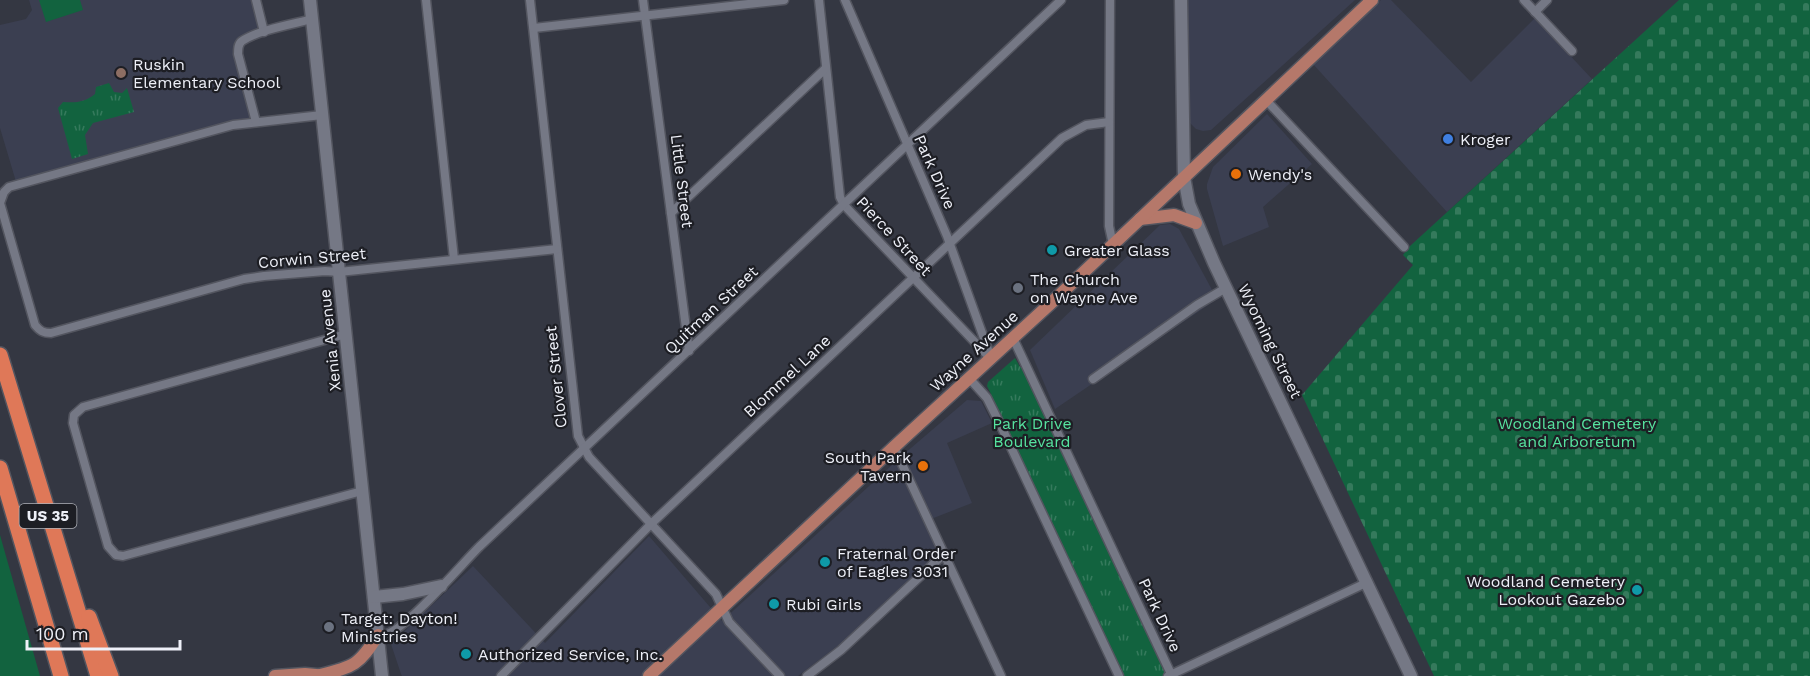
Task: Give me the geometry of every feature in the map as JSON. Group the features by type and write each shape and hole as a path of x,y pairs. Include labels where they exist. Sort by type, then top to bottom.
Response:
{"highway":[{"name":"US 35","path":"0,355 98,676"},
{"name":"US 35","path":"0,468 61,676"},
{"path":"51,525 111,676"}],"main road":[{"name":"Wayne Avenue","path":"649,676 991,359 1372,0"},
{"path":"1140,219 1173,215 1196,223"},
{"path":"320,675 341,670 359,662 378,635"},
{"path":"275,676 331,676"}],"street":[{"path":"256,0 264,32"},
{"name":"Xenia Avenue","path":"310,0 382,676"},
{"path":"426,0 454,259"},
{"name":"Clover Street","path":"530,0 578,436 585,450 716,594 729,622 780,676"},
{"name":"Little Street","path":"643,0 689,351"},
{"path":"534,28 784,0"},
{"name":"Pierce Street","path":"819,0 840,197 844,205 991,359"},
{"name":"Park Drive","path":"845,0 949,244 991,359"},
{"name":"Quitman Street","path":"378,635 388,634 400,627 480,547 1061,0"},
{"path":"1110,0 1109,226 1112,240 1118,240"},
{"name":"Wyoming Street","path":"1181,0 1184,177 1187,197 1196,223 1226,288 1412,676"},
{"path":"1524,0 1572,51"},
{"path":"1535,12 1547,0"},
{"path":"256,122 237,50 242,41 264,32 312,19"},
{"path":"671,213 825,69"},
{"path":"1266,100 1404,247"},
{"path":"1,197 9,187 227,127 322,115"},
{"name":"Blommel Lane","path":"501,676 652,523 1062,138 1086,125 1109,122"},
{"name":"Corwin Street","path":"1,197 0,203 35,325 40,331 51,333 244,279 315,271 339,272 557,249"},
{"path":"1093,379 1197,305 1226,288"},
{"path":"346,334 83,406 76,413 73,423 108,546 111,551 123,556 362,491"},
{"name":"Park Drive","path":"1013,338 1171,676"},
{"path":"969,378 981,389 996,415 1119,676"},
{"path":"894,447 1001,676"},
{"path":"807,676 841,650 944,554"},
{"path":"1171,676 1368,582"},
{"path":"374,597 441,586"}],"shaded area":[{"name":"Ruskin Elementary School","path":"29,0 256,0 264,32 239,44 256,122 17,185 0,128 0,25 26,19 32,10"},
{"path":"1187,0 1355,0 1211,130 1203,131 1196,129 1189,122"},
{"path":"1381,0 1391,0 1471,82 1535,18 1592,79 1447,212 1313,64"},
{"path":"1267,114 1312,164 1263,207 1269,227 1223,246 1207,184 1213,167"},
{"path":"1170,224 1179,229 1217,299 1055,409 1030,350 1160,225"},
{"path":"967,400 981,401 992,423 947,443 972,503 931,519 940,553 848,638 798,676 402,676 401,674 391,644 473,566 545,643 649,536 722,621 904,454"}],"green space":[{"path":"39,0 80,0 83,10 46,22"},
{"name":"Woodland Cemetery and Arboretum","path":"1679,0 1810,0 1810,676 1434,676 1302,395 1413,265 1403,255 1410,246"},
{"path":"109,83 114,92 122,93 127,88 134,112 93,123 85,135 88,154 72,159 58,108 63,102 88,99 95,94 96,87"},
{"name":"Park Drive Boulevard","path":"1015,358 1020,367 1027,368 1172,676 1119,676 987,398 991,394 987,386 988,382"},
{"path":"0,535 40,676 0,676"}],"place":[{"name":"Ruskin Elementary School","path":"121,73"},
{"name":"Kroger","path":"1448,139"},
{"name":"Wendy's","path":"1236,174"},
{"name":"Greater Glass","path":"1052,250"},
{"name":"The Church on Wayne Ave","path":"1018,288"},
{"name":"South Park Tavern","path":"923,466"},
{"name":"Fraternal Order of Eagles 3031","path":"825,562"},
{"name":"Woodland Cemetery Lookout Gazebo","path":"1637,590"},
{"name":"Rubi Girls","path":"774,604"},
{"name":"Target: Dayton! Ministries","path":"329,627"},
{"name":"Authorized Service, Inc.","path":"466,654"}]}
